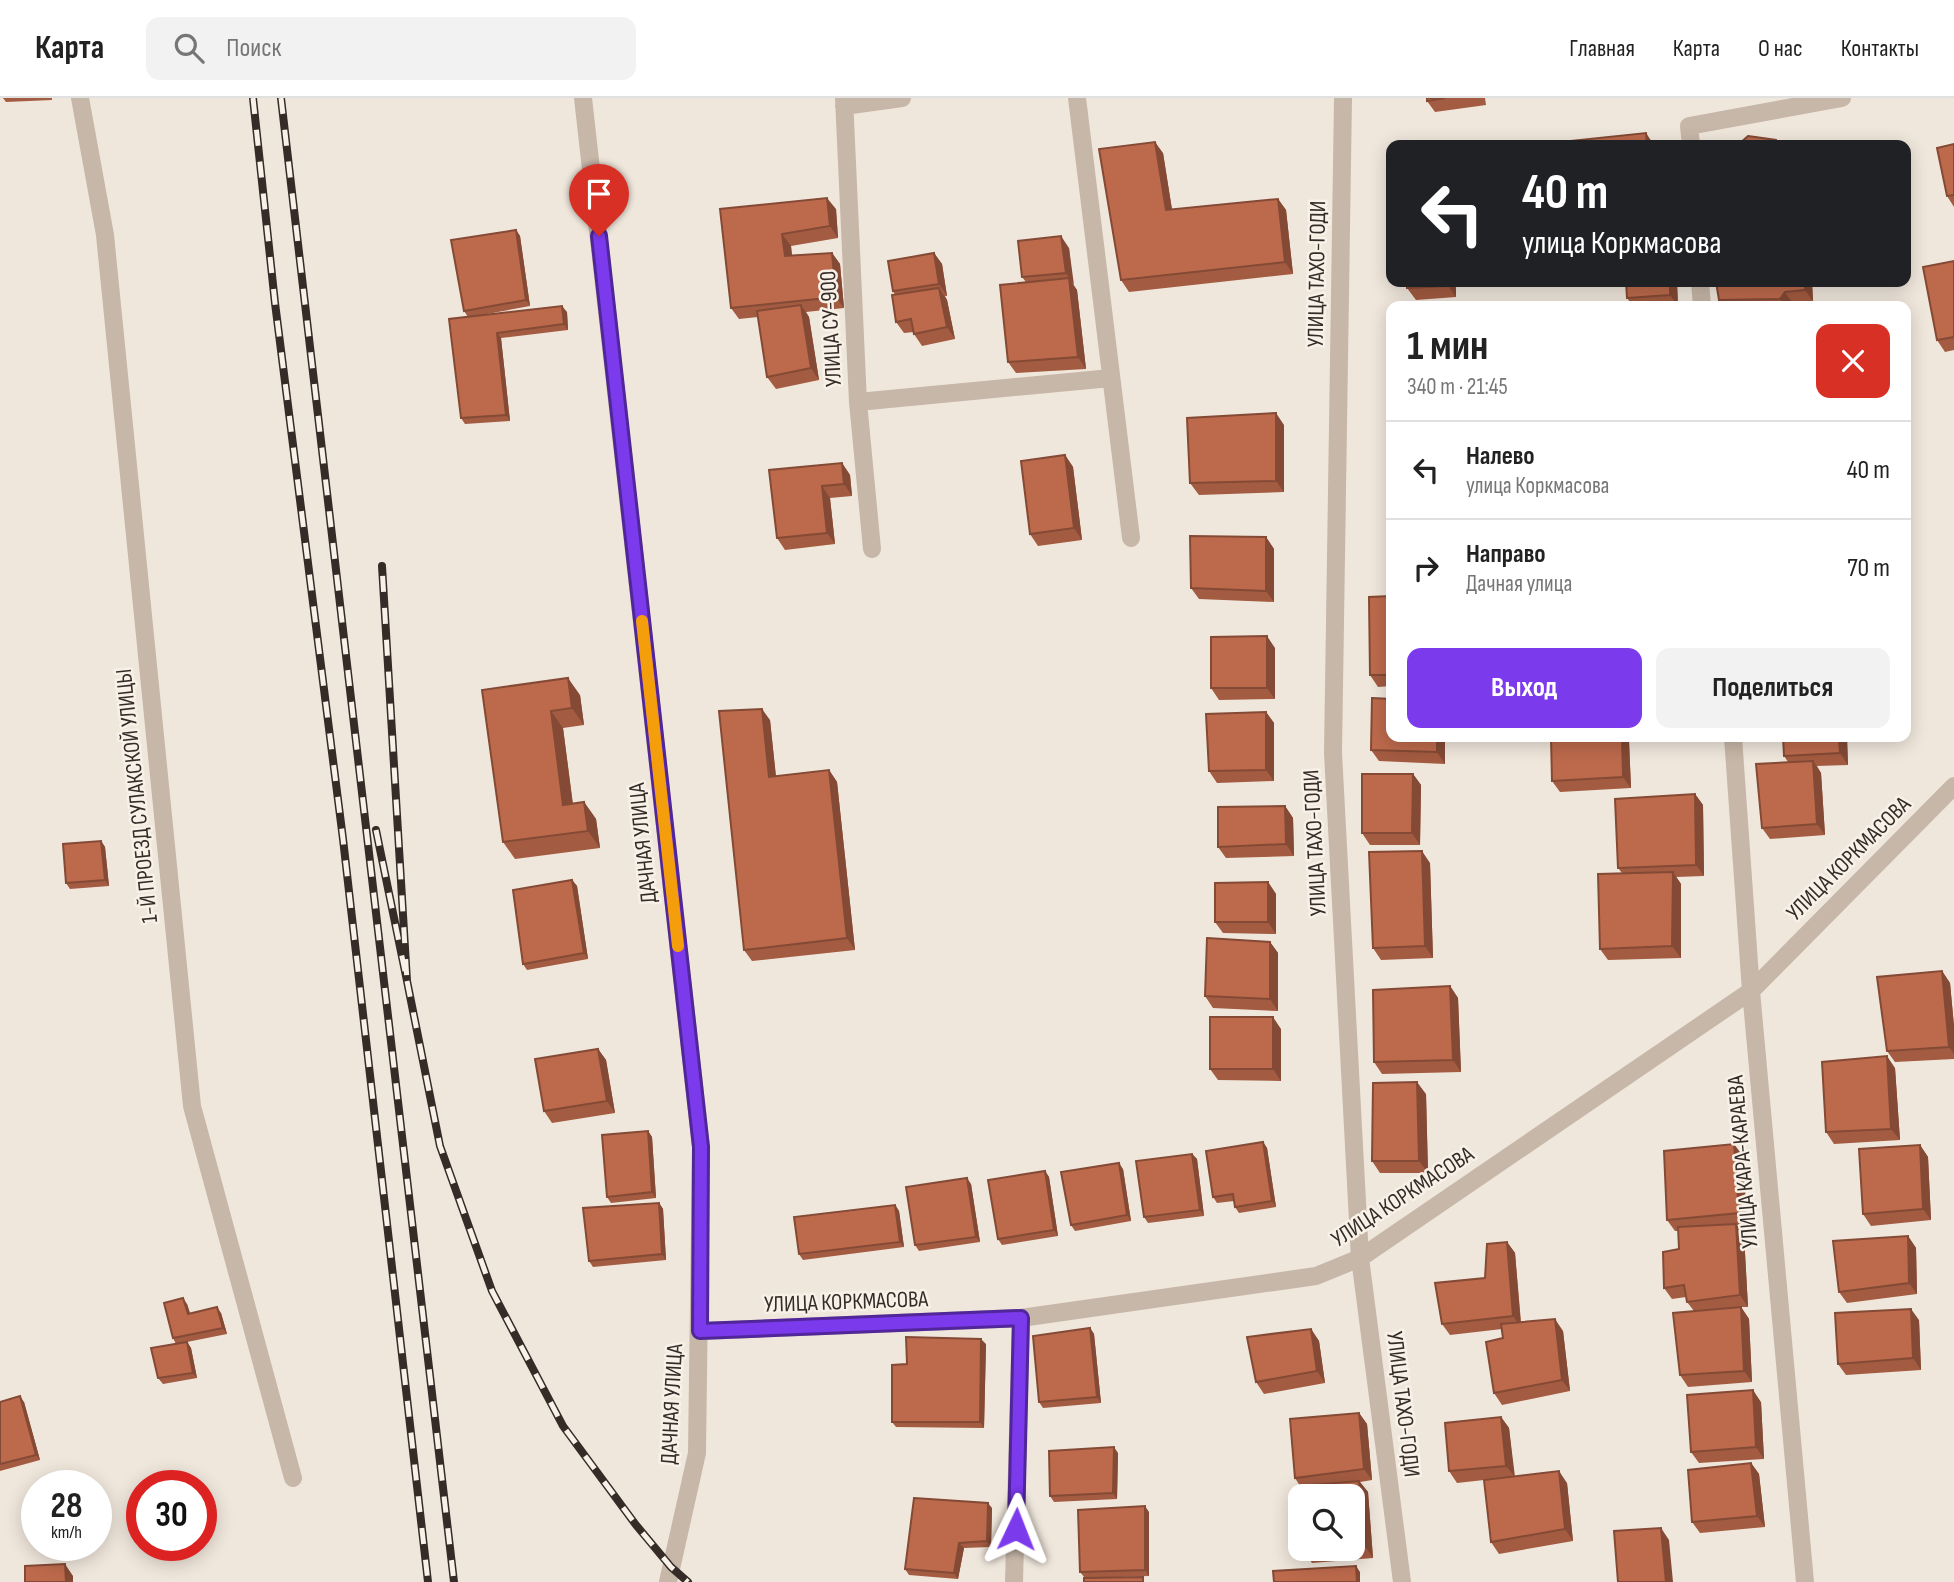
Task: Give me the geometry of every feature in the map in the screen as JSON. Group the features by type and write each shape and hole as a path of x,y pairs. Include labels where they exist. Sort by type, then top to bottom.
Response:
{"street":[{"name":"1-Й ПРОЕЗД СУЛАКСКОЙ УЛИЦЫ","path":"80,98 105,235 192,1106 293,1478"},
{"name":"ДАЧНАЯ УЛИЦА","path":"583,98 701,1147 697,1453 668,1582"},
{"name":"УЛИЦА СУ-900","path":"872,548 858,402 844,102 902,98"},
{"path":"1077,98 1131,538"},
{"name":"УЛИЦА ТАХО-ГОДИ","path":"1343,98 1333,753 1360,1258 1402,1582"},
{"path":"1690,140 1689,126 1842,98"},
{"path":"858,402 1111,378"},
{"name":"УЛИЦА КАРА-КАРАЕВА","path":"1733,742 1751,991 1805,1582"},
{"name":"УЛИЦА КОРКМАСОВА","path":"700,1331 1021,1318 1316,1276 1360,1258 1751,991 1954,786"},
{"path":"1014,1582 1021,1318"}],"building":[{"path":"1646,133 1647,140 1579,140"},
{"path":"1748,136 1776,140 1744,140"},
{"path":"1155,142 1166,210 1278,199 1285,262 1121,280 1099,149"},
{"path":"1954,144 1954,195 1947,196 1937,148"},
{"path":"827,198 830,226 782,234 785,256 832,253 836,297 731,308 720,209"},
{"path":"516,230 526,300 464,311 451,240"},
{"path":"1061,236 1066,273 1022,277 1018,241"},
{"path":"934,253 939,284 893,291 888,261"},
{"path":"1954,261 1954,337 1937,340 1923,267"},
{"path":"1069,278 1078,357 1008,362 1000,285"},
{"path":"1626,287 1670,287 1670,295 1627,298"},
{"path":"1717,287 1805,287 1805,290 1785,292 1780,299 1719,300"},
{"path":"939,288 947,327 914,334 911,319 896,322 892,295"},
{"path":"801,305 811,368 767,377 757,311"},
{"path":"562,306 564,324 497,333 506,415 461,418 449,319"},
{"path":"1276,413 1276,481 1190,483 1187,418"},
{"path":"1065,455 1074,528 1030,534 1021,461"},
{"path":"842,463 844,484 822,486 827,533 777,538 769,470"},
{"path":"1190,536 1266,537 1266,591 1191,588"},
{"path":"1386,596 1386,675 1370,675 1369,597"},
{"path":"1267,636 1267,688 1211,688 1211,637"},
{"path":"568,678 572,708 551,711 563,805 584,802 588,831 503,842 482,690"},
{"path":"1372,698 1386,699 1386,742 1437,742 1437,752 1371,750"},
{"path":"762,709 769,777 829,770 847,938 744,950 719,711"},
{"path":"1266,712 1266,770 1209,771 1206,714"},
{"path":"1551,742 1622,742 1623,777 1552,781"},
{"path":"1783,742 1839,742 1840,753 1784,756"},
{"path":"1813,761 1817,824 1762,828 1756,764"},
{"path":"1362,774 1413,774 1412,833 1362,833"},
{"path":"1695,794 1696,865 1618,868 1615,799"},
{"path":"1285,806 1286,844 1218,847 1218,807"},
{"path":"101,841 105,880 66,883 63,844"},
{"path":"1422,851 1425,946 1373,948 1369,852"},
{"path":"1673,872 1672,946 1600,949 1598,874"},
{"path":"572,880 584,953 523,964 513,890"},
{"path":"1268,882 1268,922 1215,922 1215,883"},
{"path":"1207,938 1270,942 1270,999 1205,996"},
{"path":"1942,971 1949,1047 1887,1051 1877,977"},
{"path":"1450,986 1453,1060 1374,1062 1373,990"},
{"path":"1210,1017 1273,1017 1273,1069 1210,1069"},
{"path":"598,1049 607,1101 544,1111 535,1059"},
{"path":"1887,1056 1891,1129 1826,1132 1822,1062"},
{"path":"1417,1082 1419,1161 1372,1161 1373,1083"},
{"path":"648,1131 652,1192 607,1197 602,1135"},
{"path":"1263,1142 1272,1201 1235,1207 1233,1194 1213,1197 1206,1151"},
{"path":"1734,1144 1739,1213 1667,1220 1664,1151"},
{"path":"1920,1145 1923,1209 1863,1214 1859,1149"},
{"path":"1192,1154 1200,1210 1144,1217 1136,1161"},
{"path":"1119,1163 1127,1215 1071,1225 1061,1172"},
{"path":"1045,1171 1054,1230 998,1239 988,1180"},
{"path":"967,1178 976,1237 915,1245 906,1187"},
{"path":"659,1203 662,1254 589,1261 583,1208"},
{"path":"895,1205 900,1242 799,1254 794,1217"},
{"path":"1736,1224 1740,1295 1687,1302 1684,1285 1664,1288 1663,1252 1679,1249 1678,1227"},
{"path":"1908,1236 1909,1283 1839,1292 1833,1241"},
{"path":"1507,1242 1513,1316 1442,1324 1435,1283 1485,1278 1487,1244"},
{"path":"183,1298 188,1314 217,1307 223,1328 173,1338 164,1303"},
{"path":"1741,1307 1744,1371 1680,1375 1673,1313"},
{"path":"1911,1309 1913,1358 1838,1364 1835,1313"},
{"path":"1555,1319 1562,1380 1494,1393 1486,1342 1503,1338 1501,1324"},
{"path":"1090,1328 1097,1397 1039,1402 1033,1336"},
{"path":"1311,1329 1317,1371 1256,1382 1247,1337"},
{"path":"906,1337 981,1339 980,1422 892,1422 892,1365 907,1364"},
{"path":"187,1342 193,1373 158,1378 151,1348"},
{"path":"1753,1390 1756,1447 1691,1452 1687,1395"},
{"path":"20,1396 36,1455 0,1464 0,1402"},
{"path":"1359,1413 1364,1469 1295,1478 1290,1419"},
{"path":"1501,1417 1506,1466 1449,1471 1445,1423"},
{"path":"1114,1447 1113,1493 1050,1496 1049,1451"},
{"path":"1751,1463 1757,1516 1692,1522 1688,1470"},
{"path":"1559,1471 1565,1529 1491,1542 1484,1480"},
{"path":"1359,1481 1359,1484 1323,1484"},
{"path":"914,1498 988,1503 987,1541 959,1543 954,1573 905,1569"},
{"path":"1145,1506 1145,1570 1080,1572 1078,1510"},
{"path":"1661,1528 1666,1582 1618,1582 1614,1531"},
{"path":"65,1564 66,1582 25,1582 25,1566"},
{"path":"1356,1566 1357,1582 1274,1582 1273,1571"},
{"path":"1143,1577 1143,1582 1084,1582 1084,1578"}],"railway":[{"path":"253,98 275,303 343,839 428,1582"},
{"path":"281,98 454,1582"},
{"path":"376,830 407,981 382,566"},
{"path":"407,981 440,1146 492,1291 563,1426 636,1525 671,1567 688,1582"}],"slow traffic":[{"path":"642,621 678,946"}],"route":[{"path":"599,236 701,1147 700,1331 1021,1318 1016,1529"}]}
